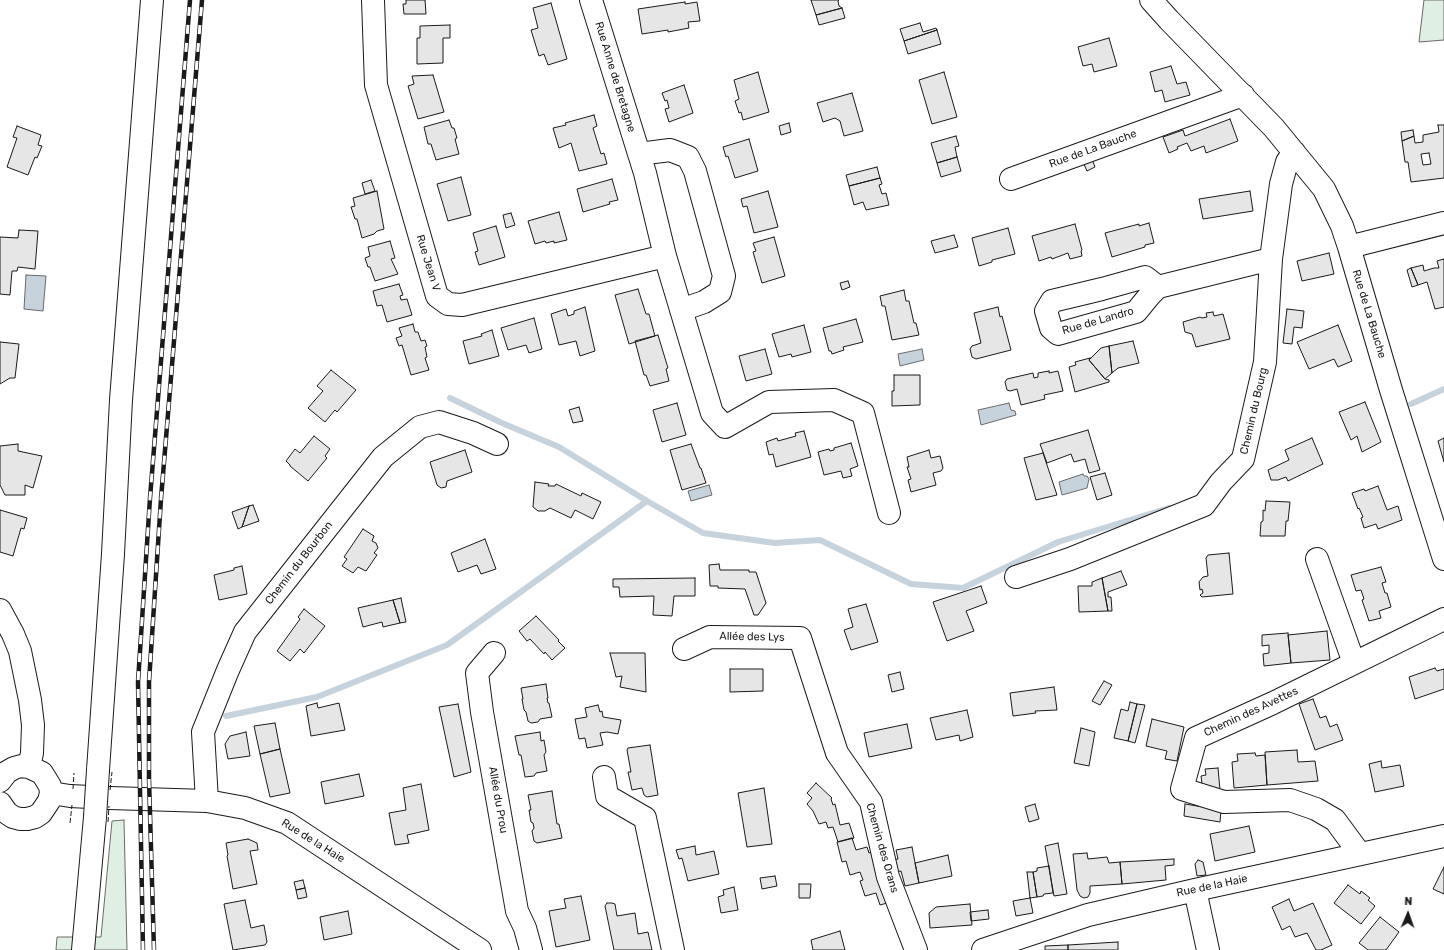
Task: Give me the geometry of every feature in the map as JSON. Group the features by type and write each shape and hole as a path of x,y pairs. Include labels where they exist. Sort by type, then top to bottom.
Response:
{"street":[{"path":"83,950 95,817 121,400 152,0"},
{"name":"Rue Jean V","path":"373,0 376,86 437,296 448,304 462,305 664,256"},
{"name":"Rue Anne de Bretagne","path":"591,0 645,173 664,256 712,413 725,428 769,402 834,400 863,413 889,513"},
{"name":"Rue de La Bauche","path":"1151,0 1168,20 1274,128 1324,189 1342,226 1349,247 1391,390 1444,559"},
{"name":"Rue de La Bauche","path":"1011,179 1243,95"},
{"path":"639,154 670,150 688,157 695,171 724,276 720,292 704,302 681,310"},
{"name":"Chemin du Bourg","path":"1016,577 1070,558 1204,505 1220,482 1243,459 1264,362 1271,259 1281,184 1287,162 1294,152"},
{"path":"1349,247 1444,223"},
{"path":"1158,287 1271,259"},
{"name":"Chemin du Bourbon","path":"206,801 204,732 228,670 245,632 383,457 420,427 439,422 473,433 497,444"},
{"path":"1317,559 1354,663"},
{"path":"0,610 20,651 30,700 33,725 32,753 29,767"},
{"name":"Chemin des Avettes","path":"1360,854 1335,820 1316,809 1290,800 1224,802 1182,789 1196,738 1273,703 1444,619"},
{"name":"Allée des Lys","path":"684,649 710,637 800,638"},
{"name":"Chemin des Orans","path":"800,638 837,753 871,802 888,877 916,950"},
{"name":"Allée du Prou","path":"494,653 477,674 482,712 517,911 525,928 531,950"},
{"path":"0,782 7,772 21,766 29,767 42,773 50,786 49,800 41,813 35,817 20,819 7,813 0,804"},
{"path":"604,777 607,796 645,818 673,950"},
{"name":"Rue de la Haie","path":"50,793 70,796 206,801 245,808 287,823 480,950"},
{"name":"Rue de la Haie","path":"983,950 1088,916 1195,890 1444,836"},
{"path":"1195,890 1208,950"}],"green space":[{"path":"1424,0 1444,0 1444,40 1419,42"},
{"path":"124,820 127,950 56,950 57,937 101,937 112,821"}],"shaded area":[{"path":"26,275 46,276 43,311 24,309"},
{"path":"922,349 924,360 900,366 898,354"},
{"path":"1009,403 1011,410 1015,411 1016,415 981,425 978,410"},
{"path":"1083,474 1089,479 1087,488 1062,495 1059,482"},
{"path":"709,485 712,495 691,501 688,491"}],"building":[{"path":"406,0 425,0 426,14 404,14 403,4 406,4"},
{"path":"811,0 839,0 839,6 842,8 816,15"},
{"path":"685,2 685,4 697,2 700,21 688,22 689,28 668,32 668,30 642,34 638,9"},
{"path":"551,3 567,59 548,65 544,54 539,56 531,30 538,28 533,8"},
{"path":"842,8 845,18 819,25 816,15"},
{"path":"920,23 923,32 936,28 937,30 904,41 900,29"},
{"path":"450,25 450,38 443,38 443,63 417,64 417,38 420,38 420,26"},
{"path":"937,30 941,44 908,54 904,41"},
{"path":"1109,38 1117,66 1094,72 1092,64 1083,66 1078,47"},
{"path":"1171,66 1177,84 1186,82 1190,95 1165,102 1162,90 1155,92 1150,72"},
{"path":"758,72 769,112 743,120 741,112 739,113 735,101 739,99 734,80"},
{"path":"944,72 957,117 932,124 919,80"},
{"path":"433,75 444,112 418,119 408,86 414,84 412,76"},
{"path":"684,85 693,113 669,122 665,109 669,108 667,100 665,101 662,93"},
{"path":"852,93 863,131 844,136 840,121 835,118 823,122 817,103"},
{"path":"594,115 597,126 593,128 601,154 604,153 607,164 579,171 571,143 559,148 553,128"},
{"path":"1230,119 1238,141 1206,153 1204,146 1191,151 1187,143 1177,147 1178,149 1169,153 1163,137 1183,130 1185,136"},
{"path":"449,120 452,128 454,128 457,138 455,139 459,154 436,160 431,144 428,144 424,127"},
{"path":"789,123 791,132 781,135 779,126"},
{"path":"1438,125 1444,125 1444,178 1411,182 1408,162 1405,162 1402,141 1414,136 1415,143 1423,142 1423,135 1439,132","holes":["1429,153 1431,164 1423,165 1421,154"]},
{"path":"17,126 41,135 38,145 42,146 37,158 35,157 28,175 7,167 17,138 13,137"},
{"path":"1413,130 1414,136 1402,141 1401,132"},
{"path":"956,136 959,146 955,147 957,157 937,163 931,143"},
{"path":"749,139 758,171 735,178 728,156 726,157 723,147"},
{"path":"957,157 961,171 941,177 937,163"},
{"path":"1092,159 1095,167 1087,171 1083,162"},
{"path":"877,167 880,178 849,186 846,175"},
{"path":"461,177 471,215 448,221 437,184"},
{"path":"880,178 882,184 879,185 882,194 886,193 889,205 866,210 863,202 854,205 849,186"},
{"path":"612,179 618,200 583,212 577,189"},
{"path":"371,180 375,191 365,194 362,183"},
{"path":"377,191 384,229 362,238 357,219 355,219 351,207 355,206 353,198"},
{"path":"768,191 778,227 754,233 747,206 743,207 741,199"},
{"path":"1250,191 1253,211 1203,219 1199,199"},
{"path":"559,212 567,240 554,243 554,241 546,243 545,241 535,244 528,221"},
{"path":"511,213 515,225 506,228 503,215"},
{"path":"1149,223 1154,243 1112,257 1105,233 1139,224 1139,226"},
{"path":"1075,224 1082,250 1082,256 1070,259 1068,253 1052,259 1051,257 1039,261 1032,236"},
{"path":"496,226 505,257 479,265 475,252 478,251 473,233"},
{"path":"1008,228 1015,254 992,260 992,262 979,266 972,238"},
{"path":"19,230 38,231 35,269 18,267 17,271 12,271 10,295 0,294 0,237 18,238"},
{"path":"954,235 958,247 935,253 931,241"},
{"path":"774,237 785,276 762,283 753,252 756,251 753,243"},
{"path":"390,241 395,258 391,259 398,274 375,281 365,258 370,256 368,247"},
{"path":"1329,253 1334,274 1302,281 1297,261"},
{"path":"1444,259 1444,307 1435,309 1427,282 1418,285 1411,268 1423,265 1424,271 1439,268 1437,261"},
{"path":"1411,268 1418,285 1412,287 1407,270"},
{"path":"848,281 850,287 842,290 840,283"},
{"path":"399,284 403,295 400,296 401,300 407,299 412,315 387,322 382,305 377,306 373,291"},
{"path":"638,289 646,314 649,314 655,336 629,344 615,295"},
{"path":"904,290 906,301 909,301 914,323 916,323 919,335 892,340 885,306 882,306 880,296"},
{"path":"585,307 595,351 580,356 576,341 559,345 551,314 566,309 568,316 574,314 574,311"},
{"path":"998,307 1000,317 1002,316 1011,350 976,359 972,357 970,349 972,346 981,343 974,313"},
{"path":"1287,309 1304,311 1302,328 1294,327 1292,344 1283,343"},
{"path":"1213,312 1214,316 1223,314 1230,339 1196,347 1192,334 1185,332 1183,322 1200,317 1207,317 1206,313"},
{"path":"534,318 542,349 529,353 526,345 508,350 501,328"},
{"path":"856,319 863,342 843,347 844,350 832,354 831,351 829,351 823,328"},
{"path":"413,324 415,332 418,332 421,341 425,340 427,346 425,347 427,357 425,358 429,370 411,375 402,345 399,346 396,338 402,336 399,328"},
{"path":"804,325 811,352 792,357 791,354 779,357 772,334"},
{"path":"1338,325 1352,361 1338,367 1334,359 1309,369 1297,342"},
{"path":"492,330 499,356 469,364 463,341 482,336 481,334"},
{"path":"658,335 668,368 666,369 669,381 650,386 646,375 644,375 635,341"},
{"path":"1133,341 1139,363 1118,368 1112,373 1109,346"},
{"path":"0,342 19,344 15,378 10,378 0,384"},
{"path":"1109,346 1112,373 1105,379 1089,360 1101,348"},
{"path":"765,349 772,374 746,381 739,356"},
{"path":"1090,358 1089,360 1105,379 1109,380 1109,382 1075,392 1069,367 1076,365 1075,362"},
{"path":"331,370 356,390 337,412 335,410 325,422 308,408 323,391 317,386"},
{"path":"1049,371 1049,373 1058,371 1063,391 1044,395 1045,399 1021,405 1017,389 1010,391 1007,390 1005,382 1007,379 1033,373 1034,378 1038,377 1038,373"},
{"path":"894,375 920,375 920,405 892,406"},
{"path":"1365,402 1381,442 1362,452 1357,436 1351,440 1339,412"},
{"path":"677,403 686,435 662,442 653,410"},
{"path":"579,407 583,421 573,423 569,410"},
{"path":"1088,430 1100,470 1089,473 1085,459 1074,462 1071,454 1047,463 1040,444"},
{"path":"804,431 811,457 776,467 773,454 769,455 766,442 777,438 778,441 796,436 795,433"},
{"path":"314,436 330,449 325,456 327,458 308,481 286,461 295,449 300,453"},
{"path":"1312,438 1323,464 1288,481 1286,477 1278,480 1271,480 1268,470 1289,460 1285,450"},
{"path":"1444,438 1444,462 1438,441"},
{"path":"851,443 858,466 850,469 852,476 843,478 841,471 824,475 818,452 829,449 830,451 834,450 834,448"},
{"path":"18,444 18,451 42,456 33,488 25,485 25,495 5,495 0,485 0,446"},
{"path":"691,444 706,483 682,490 670,450"},
{"path":"465,450 472,472 447,481 446,487 441,488 437,485 430,462"},
{"path":"929,450 931,458 940,456 943,468 941,471 933,473 936,485 911,492 908,480 911,479 907,467 909,467 907,457"},
{"path":"1043,453 1057,495 1036,500 1024,458"},
{"path":"1105,473 1112,495 1097,500 1090,477"},
{"path":"535,482 549,484 548,486 555,486 556,484 581,496 582,493 601,502 593,519 575,510 571,518 550,508 545,511 538,511 533,507"},
{"path":"1378,486 1387,510 1398,506 1402,520 1378,529 1376,524 1364,528 1361,518 1363,517 1359,508 1358,509 1352,493 1364,489 1365,491"},
{"path":"1266,501 1290,502 1285,536 1260,536 1261,522 1263,521 1263,510 1265,511"},
{"path":"253,505 259,521 242,527 249,506"},
{"path":"249,506 242,527 238,529 232,512"},
{"path":"0,510 27,518 24,529 21,528 13,556 0,552"},
{"path":"363,529 374,536 372,541 376,543 378,548 374,553 377,555 366,571 358,567 353,573 342,566 347,559 344,557"},
{"path":"485,539 496,569 481,574 477,565 458,572 451,553"},
{"path":"1229,553 1233,594 1202,597 1200,595 1203,593 1202,589 1200,590 1199,582 1203,577 1208,576 1206,558 1208,555"},
{"path":"719,564 720,570 749,570 749,572 756,572 766,603 758,615 754,615 745,589 718,588 718,586 710,586 709,565"},
{"path":"242,566 247,594 219,600 214,575 234,570 234,568"},
{"path":"1381,567 1386,582 1382,583 1391,607 1379,611 1381,618 1369,621 1362,600 1364,599 1361,590 1356,591 1351,575"},
{"path":"1121,571 1127,585 1108,592 1108,597 1111,597 1112,611 1108,611 1102,578"},
{"path":"695,578 695,596 674,596 672,616 653,615 654,596 620,597 619,587 613,587 613,579"},
{"path":"1102,578 1108,611 1079,612 1078,586 1092,586 1092,582"},
{"path":"981,586 987,603 966,611 974,631 947,641 933,602"},
{"path":"401,598 406,622 400,623 393,600"},
{"path":"393,600 400,623 383,627 382,622 363,627 358,608"},
{"path":"866,604 878,642 851,650 844,630 853,627 848,609"},
{"path":"304,609 325,626 304,653 300,649 290,661 277,651 300,619 298,617"},
{"path":"536,616 565,648 552,660 530,639 527,641 519,631"},
{"path":"1327,631 1330,660 1291,663 1288,635"},
{"path":"1288,633 1291,663 1264,666 1263,654 1269,653 1269,645 1262,646 1262,635"},
{"path":"610,653 645,653 646,692 620,687 622,676 616,677"},
{"path":"1435,668 1437,671 1444,669 1444,689 1415,699 1409,677"},
{"path":"730,669 763,669 763,691 730,692"},
{"path":"900,672 904,689 892,692 888,675"},
{"path":"1104,681 1112,685 1100,705 1092,701"},
{"path":"546,684 547,698 552,717 540,719 538,722 531,723 528,721 524,710 521,688"},
{"path":"1054,687 1057,710 1035,711 1036,713 1013,716 1010,693"},
{"path":"1313,699 1320,718 1326,716 1330,727 1337,724 1343,740 1315,750 1299,704"},
{"path":"1130,702 1137,704 1128,741 1114,738 1121,709 1128,711"},
{"path":"317,703 318,708 339,703 345,730 311,736 306,706"},
{"path":"458,704 471,772 454,777 439,707"},
{"path":"1137,704 1145,705 1135,743 1128,741"},
{"path":"598,705 600,712 602,711 603,717 621,720 618,734 607,732 600,733 603,745 587,748 585,738 579,739 575,719 587,717 585,708"},
{"path":"967,710 973,737 960,741 959,735 936,740 930,718"},
{"path":"1152,719 1184,727 1177,761 1165,759 1167,751 1146,746"},
{"path":"275,723 280,749 260,754 254,726"},
{"path":"907,724 912,748 869,757 864,733"},
{"path":"1081,728 1095,732 1089,766 1074,763"},
{"path":"246,732 250,756 228,759 225,744 230,736"},
{"path":"540,732 541,741 544,740 546,752 544,755 547,771 536,773 534,776 525,777 521,755 519,755 515,736"},
{"path":"650,745 658,795 647,797 644,795 642,788 632,790 628,772 631,772 627,750 628,748"},
{"path":"280,749 290,793 270,797 260,754"},
{"path":"1297,750 1298,762 1315,761 1318,781 1267,785 1265,752"},
{"path":"1255,753 1256,756 1265,755 1267,785 1234,788 1232,762 1238,761 1237,754"},
{"path":"1381,761 1382,768 1400,765 1404,786 1375,792 1369,764"},
{"path":"1218,768 1220,790 1203,792 1201,776 1206,775 1205,769"},
{"path":"359,774 364,796 325,804 321,782"},
{"path":"816,783 832,798 831,799 833,805 835,804 840,825 849,823 854,838 838,842 833,827 828,828 826,822 819,824 813,811 807,804 812,798 807,793"},
{"path":"421,784 429,830 407,835 409,843 395,845 389,813 406,810 403,788"},
{"path":"764,788 772,844 747,847 738,793"},
{"path":"552,791 557,824 559,824 562,838 537,843 534,841 532,831 534,828 533,823 531,822 529,810 531,810 528,795"},
{"path":"1035,804 1039,819 1029,822 1025,807"},
{"path":"1185,804 1221,810 1220,822 1184,816"},
{"path":"1249,826 1255,852 1215,861 1210,834"},
{"path":"852,838 856,850 867,847 869,853 872,852 891,902 880,905 876,893 865,896 860,881 863,880 860,872 850,875 846,861 842,862 837,842"},
{"path":"248,839 257,843 258,850 250,851 257,884 233,889 226,843"},
{"path":"1058,843 1067,894 1054,896 1045,846"},
{"path":"695,846 696,855 714,851 719,874 688,881 682,858 679,859 676,850"},
{"path":"912,847 919,883 905,886 901,871 895,872 892,860 898,859 896,850"},
{"path":"1087,853 1088,859 1107,857 1109,863 1120,862 1122,884 1090,886 1090,893 1088,897 1084,898 1080,896 1077,890 1073,854"},
{"path":"948,855 952,876 919,883 915,863"},
{"path":"1174,859 1174,865 1165,866 1166,880 1122,884 1120,862"},
{"path":"1198,860 1203,862 1206,875 1197,876 1195,864"},
{"path":"1049,866 1053,893 1044,894 1043,896 1037,897 1033,872 1037,871 1037,868"},
{"path":"1444,867 1444,894 1433,889"},
{"path":"1027,872 1033,872 1037,897 1030,898"},
{"path":"775,876 777,886 762,889 760,878"},
{"path":"303,880 305,888 296,890 294,882"},
{"path":"799,884 811,884 810,898 799,898"},
{"path":"1348,885 1360,894 1361,891 1370,898 1368,900 1375,906 1361,924 1334,903"},
{"path":"734,887 738,910 721,913 718,897 724,895 723,890"},
{"path":"305,888 307,897 298,899 296,890"},
{"path":"581,896 590,940 556,947 549,911 566,908 564,899"},
{"path":"1030,898 1033,913 1016,916 1013,901"},
{"path":"1289,899 1294,911 1313,903 1332,945 1321,950 1316,950 1307,933 1295,937 1290,926 1282,930 1272,907"},
{"path":"245,900 251,928 264,925 267,942 265,945 233,950 224,904"},
{"path":"607,903 615,904 617,916 635,913 638,934 648,932 652,950 614,950 605,906"},
{"path":"970,904 972,925 930,928 929,913 936,907"},
{"path":"988,910 989,919 971,921 970,912"},
{"path":"348,911 352,934 324,940 320,917"},
{"path":"1380,917 1399,932 1386,950 1368,950 1359,943"},
{"path":"840,931 845,950 813,950 811,940"},
{"path":"1118,942 1118,950 1068,950 1068,945"},
{"path":"1068,945 1068,950 1045,950 1045,946"}],"waterway":[{"path":"1411,404 1444,389"},
{"path":"450,398 502,423 559,447 647,501"},
{"path":"226,716 317,697 447,645 647,501 703,533 775,543 820,540 911,584 963,588 1058,542 1169,508"}],"railway":[{"path":"143,950 138,682 150,498 190,0"},
{"path":"154,950 149,779 149,682 161,499 202,0"}],"fence":[{"path":"110,790 112,772"},
{"path":"73,789 74,773"},
{"path":"70,823 72,805"},
{"path":"108,822 109,806"}]}
